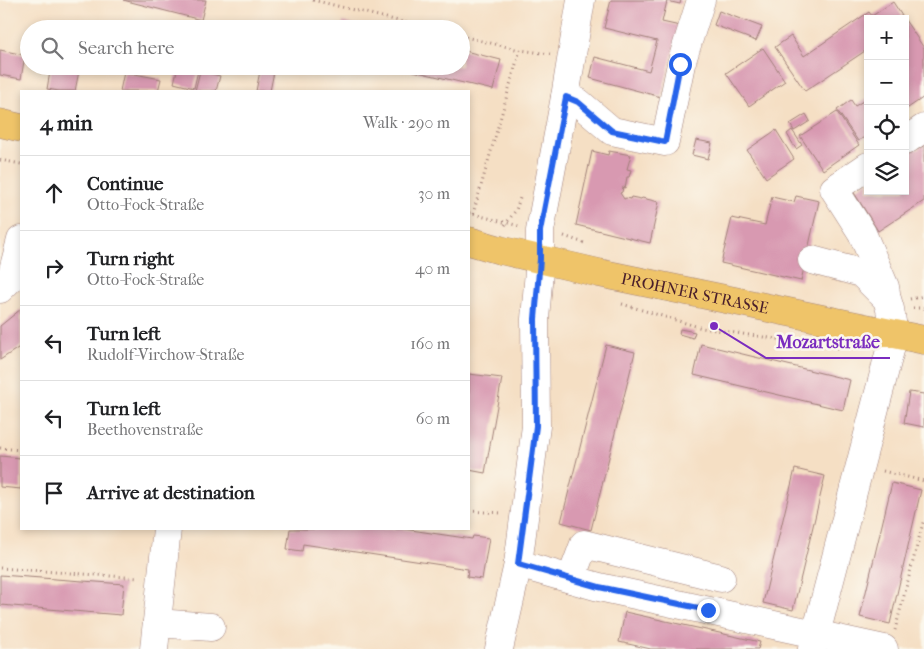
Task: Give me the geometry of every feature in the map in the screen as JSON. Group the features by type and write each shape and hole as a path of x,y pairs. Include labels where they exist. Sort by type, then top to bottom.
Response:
{"main road":[{"path":"0,123 20,128"},
{"name":"PROHNER STRASSE","path":"470,241 540,259 924,340"}],"street":[{"path":"499,649 518,564 536,426 535,319 540,259 540,231 566,97 580,0"},
{"path":"566,97 578,102 612,131 665,142 680,64 701,0"},
{"path":"909,138 924,128"},
{"path":"814,641 894,335 886,287 862,233 834,189 864,169"},
{"path":"0,288 11,278 20,244"},
{"path":"812,260 861,273 887,299"},
{"path":"167,530 156,636 211,627"},
{"path":"571,579 584,544 721,578"},
{"path":"518,564 599,587 814,641 890,640"}],"path":[{"path":"313,0 394,20"},
{"path":"470,38 520,50 556,54"},
{"path":"473,214 520,50"},
{"path":"0,160 20,164"},
{"path":"500,250 505,224 516,210 521,195"},
{"path":"613,301 702,328 841,349"},
{"path":"0,448 20,450"},
{"path":"861,465 924,481"},
{"path":"470,511 525,514"},
{"path":"890,640 924,519"},
{"path":"0,568 162,580"}],"building":[{"path":"123,0 206,0 201,20"},
{"path":"611,0 681,0 680,4 667,1 662,22 680,26 661,97 590,78 595,57 649,71 657,41 604,28"},
{"path":"893,2 901,15 874,15"},
{"path":"719,11 762,27 756,41 714,25"},
{"path":"864,15 864,52 805,91 775,47 791,36 804,56"},
{"path":"909,26 924,48 924,97 909,107"},
{"path":"763,48 785,81 749,106 726,73"},
{"path":"0,50 20,54 21,79 0,75"},
{"path":"470,52 501,60 493,90 430,75 470,75"},
{"path":"49,75 78,75 75,90 47,89"},
{"path":"123,75 140,75 161,79 158,90 120,90"},
{"path":"176,75 197,75 194,88 174,83"},
{"path":"199,75 220,76 216,90 195,90"},
{"path":"259,75 273,75 270,90 256,90"},
{"path":"851,100 855,106 864,100 864,137 858,141 837,110"},
{"path":"837,112 859,145 823,170 800,136"},
{"path":"806,114 810,121 794,131 790,124"},
{"path":"776,130 794,159 766,178 747,150"},
{"path":"792,130 802,145 796,149 787,134"},
{"path":"696,140 712,143 708,159 692,155"},
{"path":"912,144 917,150 924,145 924,201 878,231 853,191 864,184 864,195 909,195 909,154 912,152"},
{"path":"592,151 608,155 609,151 631,155 627,169 631,170 629,177 627,177 625,188 623,187 620,193 624,199 630,199 631,197 659,202 650,243 576,225"},
{"path":"796,196 819,201 801,281 721,263 732,218 765,225 772,197 794,202"},
{"path":"20,310 20,347 0,360 0,326"},
{"path":"680,329 695,332 693,338 679,334"},
{"path":"701,344 850,380 843,410 694,375"},
{"path":"606,345 635,352 591,530 561,522"},
{"path":"470,374 502,378 485,473 470,470"},
{"path":"909,392 924,394 924,427 904,423"},
{"path":"0,456 20,458 20,489 0,487"},
{"path":"795,469 825,476 793,610 763,603"},
{"path":"892,483 921,490 890,624 860,617"},
{"path":"290,530 411,530 472,539 473,536 489,538 482,579 467,577 468,569 303,544 302,551 287,549"},
{"path":"0,575 124,584 121,615 0,605"},
{"path":"625,612 760,642 758,649 651,649 619,642"}],"place":[{"name":"Mozartstraße","path":"714,326"}],"route":[{"path":"680,64 665,142 612,131 578,102 566,97 540,231 540,259 535,319 536,426 518,564 599,587 708,610"}]}
